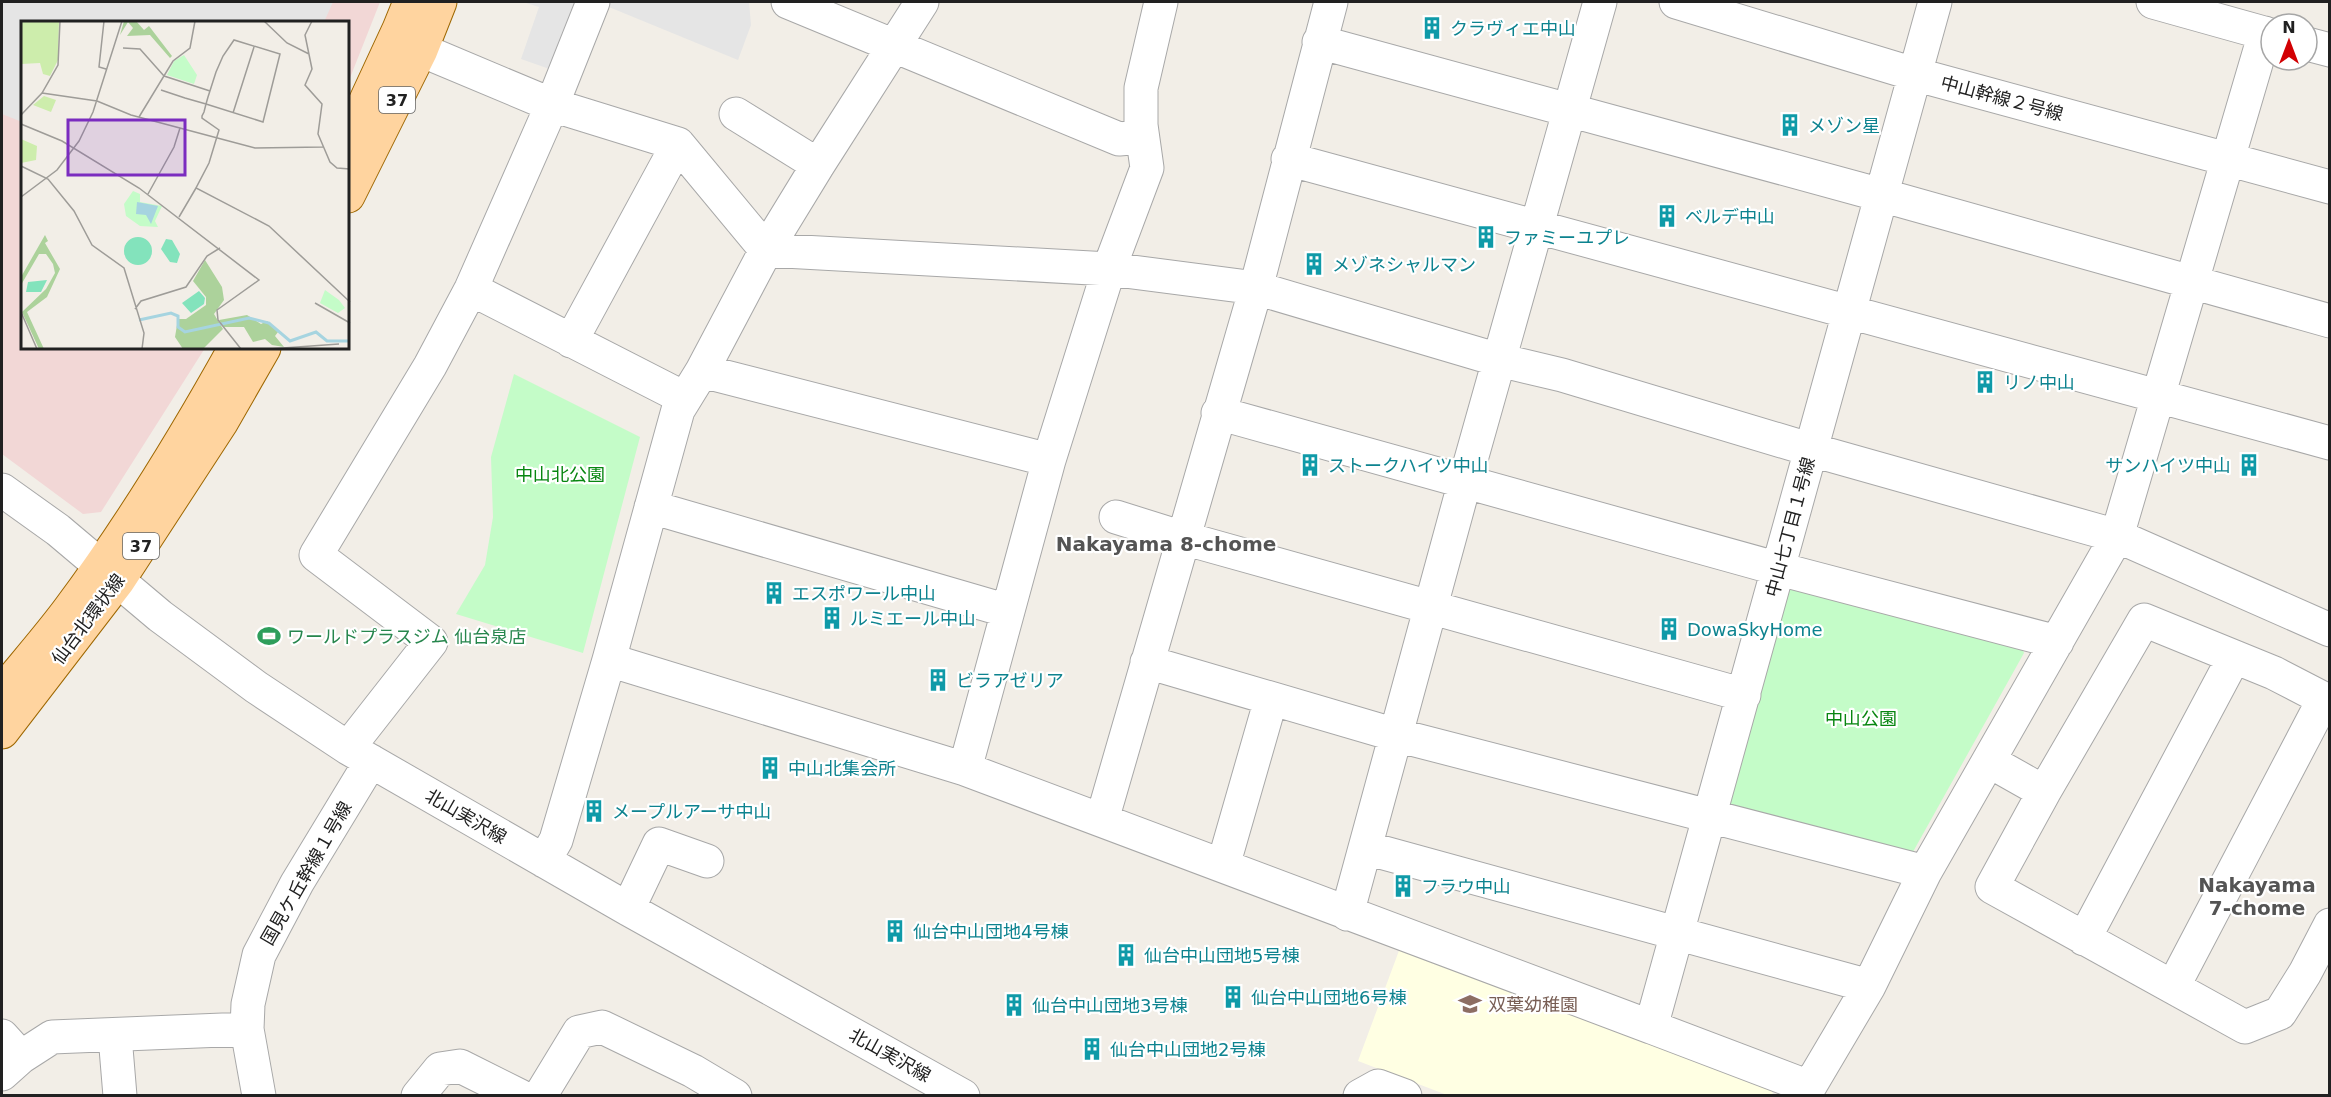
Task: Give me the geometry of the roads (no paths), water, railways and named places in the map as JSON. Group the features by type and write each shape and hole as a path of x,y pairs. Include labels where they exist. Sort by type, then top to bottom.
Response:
{"main road":[{"name":"37","path":"350,136 410,2"},
{"name":"37","path":"350,192 421,50 440,2"},
{"name":"仙台北環状線","path":"2,692 67,612 109,574 234,350"},
{"name":"仙台北環状線","path":"2,732 109,574 221,423 263,350"}],"street":[{"path":"593,2 552,105 471,289 684,398"},
{"path":"788,2 1119,139 1142,137"},
{"path":"544,861 556,840 609,660 678,410 702,371 766,250 922,2"},
{"path":"965,769 1049,460 1109,269 1147,168 1142,137 1141,88 1161,2"},
{"path":"1102,820 1256,288 1331,2"},
{"path":"1347,914 1498,360 1600,2"},
{"name":"中山幹線２号線","path":"1676,2 1914,74 2330,187"},
{"name":"中山七丁目１号線","path":"1651,1027 1935,2"},
{"path":"2153,2 2259,31"},
{"path":"1319,42 1569,112 1881,195 2330,321"},
{"path":"421,50 552,105 678,144 766,250 1109,269 1256,288 1498,360 1562,375 1812,450 2117,536 2330,630"},
{"path":"609,660 965,769 1651,1027 1807,1091 1869,986 1925,872 2117,536 2259,62"},
{"path":"736,114 818,165"},
{"path":"571,341 678,144"},
{"path":"1288,159 2330,443"},
{"name":"国見ケ丘幹線１号線","path":"259,1095 247,1029 248,1004 259,955 297,883 359,754 431,642 316,555 430,366 471,289"},
{"path":"702,371 1049,460"},
{"path":"1218,413 1779,569 2057,642"},
{"name":"北山実沢線","path":"2,490 58,530 160,616 256,687 359,754 628,909 963,1095"},
{"path":"651,507 1008,611"},
{"path":"1116,517 1183,538 1744,695"},
{"path":"2173,987 2327,701 2274,674 2144,620 2044,792 1992,887 2245,1027 2280,1013 2317,979 2330,925"},
{"path":"2084,939 2234,657"},
{"path":"1147,662 1396,735 1925,872"},
{"path":"1223,866 1271,699"},
{"path":"1989,761 2044,792"},
{"path":"628,909 659,844 707,861"},
{"path":"1366,848 1869,986"},
{"path":"540,1095 579,1032 602,1027 686,1083 735,1095"},
{"path":"8,1056 52,1038 247,1029"},
{"path":"115,1036 120,1095"},
{"path":"418,1095 440,1069 460,1066 520,1095"},
{"path":"1360,1095 1378,1086 1405,1095"}],"place":[{"name":"クラヴィエ中山","path":"1432,28"},
{"name":"メゾン星","path":"1790,125"},
{"name":"ベルデ中山","path":"1667,216"},
{"name":"ファミーユプレ","path":"1486,237"},
{"name":"メゾネシャルマン","path":"1314,264"},
{"name":"リノ中山","path":"1985,382"},
{"name":"ストークハイツ中山","path":"1310,465"},
{"name":"サンハイツ中山","path":"2249,465"},
{"name":"エスポワール中山","path":"774,593"},
{"name":"ルミエール中山","path":"832,618"},
{"name":"DowaSkyHome","path":"1669,629"},
{"name":"ワールドプラスジム 仙台泉店","path":"269,636"},
{"name":"ビラアゼリア","path":"938,680"},
{"name":"中山北集会所","path":"770,768"},
{"name":"メープルアーサ中山","path":"594,811"},
{"name":"フラウ中山","path":"1403,886"},
{"name":"仙台中山団地4号棟","path":"895,931"},
{"name":"仙台中山団地5号棟","path":"1126,955"},
{"name":"仙台中山団地6号棟","path":"1233,997"},
{"name":"双葉幼稚園","path":"1470,1004"},
{"name":"仙台中山団地3号棟","path":"1014,1005"},
{"name":"仙台中山団地2号棟","path":"1092,1049"}],"district":[{"name":"Nakayama 8-chome","path":"1166,544"},
{"name":"Nakayama 7-chome","path":"2257,896"}],"park label":[{"name":"中山北公園","path":"560,474"},
{"name":"中山公園","path":"1861,718"}]}
